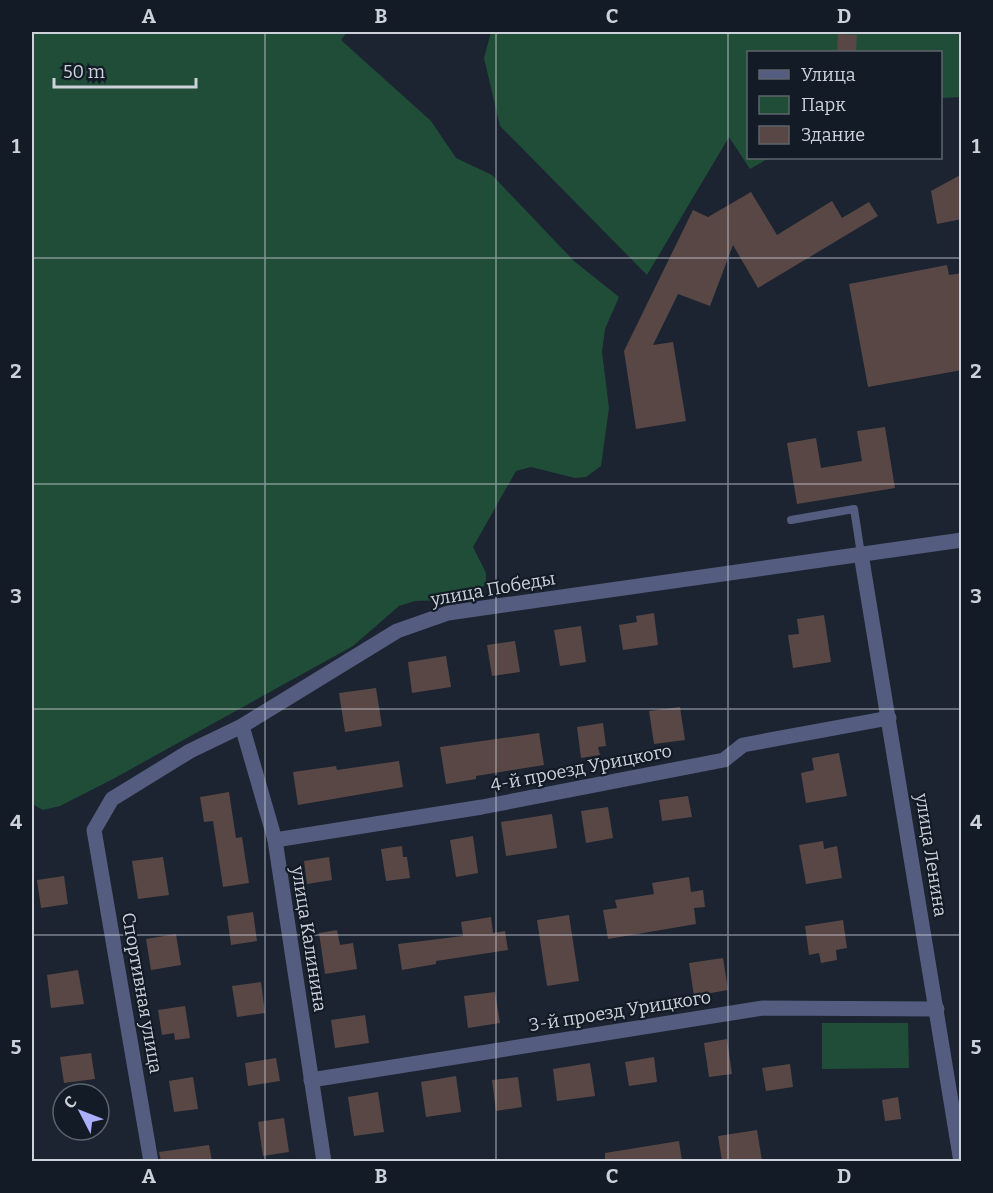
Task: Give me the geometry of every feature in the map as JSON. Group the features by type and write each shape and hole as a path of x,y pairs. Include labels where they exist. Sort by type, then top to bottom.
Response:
{"street":[{"name":"улица Победы","path":"94,831 112,799 190,752 242,726 397,631 448,613 962,540"},
{"name":"улица Ленина","path":"861,554 959,1132 962,1161"},
{"name":"4-й проезд Урицкого","path":"274,840 482,807 724,760 743,745 889,718"},
{"name":"улица Калинина","path":"242,726 274,840 324,1161"},
{"name":"Спортивная улица","path":"94,831 151,1161"},
{"name":"3-й проезд Урицкого","path":"311,1080 763,1008 937,1009"}],"lane":[{"path":"791,520 854,509 861,554"}],"green space":[{"path":"32,32 347,32 341,40 431,121 456,158 492,175 574,261 619,297 605,329 602,352 609,408 601,466 586,477 575,478 531,467 516,471 473,547 486,573 486,585 445,600 415,601 399,606 353,646 113,779 60,806 43,810 32,804"},
{"path":"491,32 961,32 961,82 959,83 961,97 942,98 942,51 747,51 747,159 767,159 750,169 729,137 647,275 500,126 484,58"},
{"path":"822,1023 908,1023 909,1068 822,1069"}],"building":[{"path":"838,34 857,35 856,51 837,51"},
{"path":"962,174 962,219 937,224 931,191"},
{"path":"751,192 777,235 832,201 842,218 869,202 878,216 758,288 733,245 710,306 678,294 653,345 673,342 686,421 636,429 624,351 693,210 708,217"},
{"path":"947,265 949,275 962,273 962,370 868,387 849,284"},
{"path":"885,427 895,488 797,504 787,443 816,438 821,468 862,461 857,431"},
{"path":"654,613 658,645 623,650 619,625 637,622 636,616"},
{"path":"824,615 831,662 793,668 788,635 799,634 797,619"},
{"path":"581,626 586,662 560,666 554,630"},
{"path":"515,641 520,672 492,676 487,645"},
{"path":"446,656 451,687 412,693 408,662"},
{"path":"376,688 382,726 345,732 339,693"},
{"path":"680,707 685,740 654,744 649,711"},
{"path":"603,723 606,746 598,747 600,755 581,758 577,727"},
{"path":"539,733 544,765 476,776 476,779 446,784 440,747"},
{"path":"839,753 847,796 806,803 801,773 814,770 812,758"},
{"path":"399,761 403,787 298,805 293,772 336,766 337,770"},
{"path":"229,792 236,838 242,837 249,883 223,887 213,821 204,822 200,797"},
{"path":"688,796 692,817 662,821 659,800"},
{"path":"608,807 613,838 586,843 581,811"},
{"path":"552,814 557,848 506,856 501,822"},
{"path":"473,836 478,873 456,877 450,840"},
{"path":"823,841 824,849 837,846 842,878 806,884 799,845"},
{"path":"402,846 403,857 407,857 410,878 386,881 381,849"},
{"path":"163,857 169,895 138,899 132,861"},
{"path":"329,857 332,880 307,884 304,861"},
{"path":"64,876 68,904 41,908 37,880"},
{"path":"689,877 691,892 703,890 705,907 694,908 696,924 608,939 603,910 617,908 615,900 654,894 652,883"},
{"path":"253,912 257,941 231,945 227,916"},
{"path":"569,915 579,981 547,986 537,920"},
{"path":"491,917 493,933 505,931 508,950 436,961 436,964 402,970 398,944 463,936 461,922"},
{"path":"843,920 847,948 836,950 837,960 821,963 819,953 809,955 805,926"},
{"path":"337,930 340,945 353,943 357,969 325,974 319,933"},
{"path":"176,934 181,965 151,970 146,939"},
{"path":"723,958 728,990 694,996 689,963"},
{"path":"78,970 84,1004 51,1008 47,975"},
{"path":"261,982 265,1013 237,1017 232,986"},
{"path":"495,992 500,1023 468,1028 464,996"},
{"path":"185,1006 190,1038 175,1040 174,1033 162,1035 158,1010"},
{"path":"365,1015 369,1043 335,1048 331,1020"},
{"path":"727,1039 732,1074 709,1077 704,1043"},
{"path":"91,1053 95,1079 64,1082 60,1057"},
{"path":"654,1057 657,1082 629,1086 625,1062"},
{"path":"276,1058 280,1081 248,1086 245,1063"},
{"path":"590,1063 595,1096 557,1101 553,1069"},
{"path":"790,1064 793,1087 766,1091 762,1068"},
{"path":"456,1076 461,1112 426,1117 421,1082"},
{"path":"193,1077 198,1109 174,1112 169,1081"},
{"path":"518,1077 522,1107 496,1111 492,1080"},
{"path":"378,1092 384,1132 354,1136 348,1097"},
{"path":"898,1097 901,1119 885,1121 882,1100"},
{"path":"284,1118 289,1152 263,1156 258,1122"},
{"path":"757,1130 762,1161 722,1161 718,1136"},
{"path":"679,1141 682,1161 605,1161 605,1153"},
{"path":"209,1145 212,1161 161,1161 159,1152"}]}
